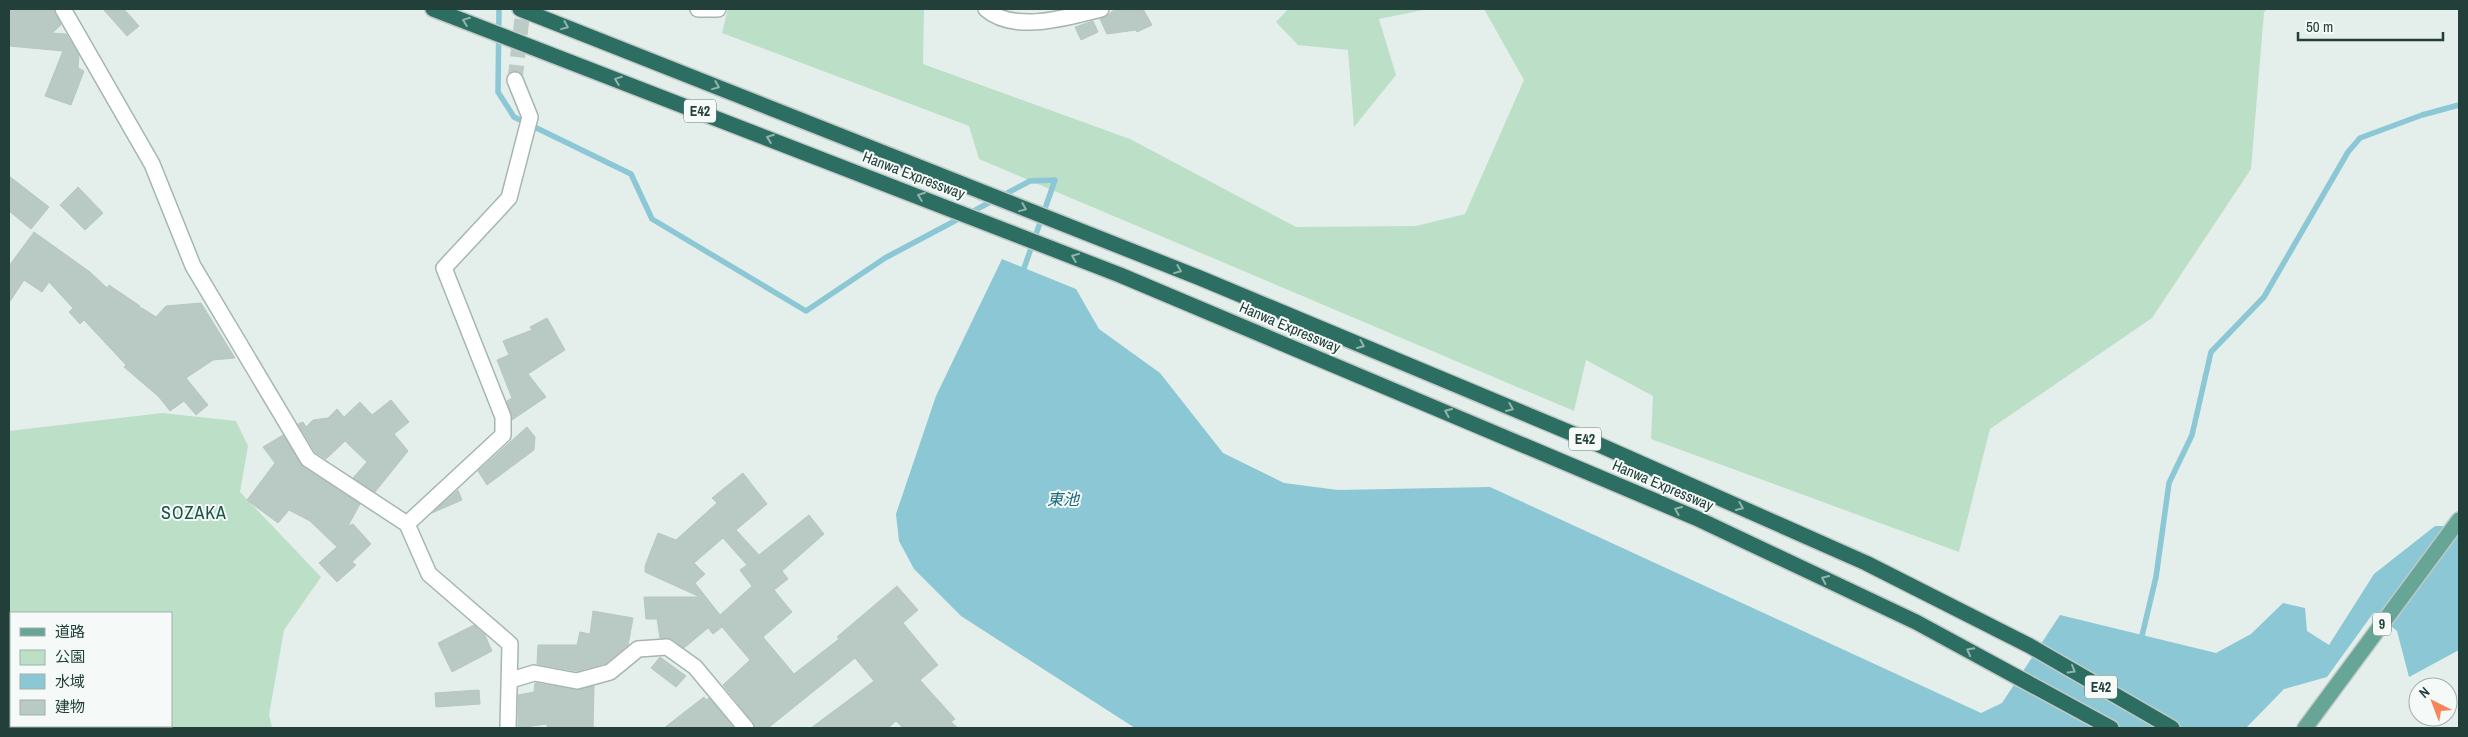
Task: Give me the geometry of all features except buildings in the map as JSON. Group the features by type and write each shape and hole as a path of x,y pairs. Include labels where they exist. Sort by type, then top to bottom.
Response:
{"highway":[{"name":"Hanwa Expressway","path":"432,9 1120,274 1696,518 1916,622 2111,728"},
{"name":"Hanwa Expressway","path":"520,9 978,189 1604,447 1866,563 2030,646 2172,728"}],"main road":[{"name":"9","path":"2305,728 2459,520"}],"street":[{"path":"63,9 152,164 193,266 308,459 407,524 429,574 510,644 508,728"},
{"path":"698,9 718,9"},
{"path":"986,9 995,17 1034,24 1101,9"},
{"path":"407,524 504,435 503,418 444,268 509,198 530,117 515,80"},
{"path":"510,680 534,673 578,681 610,672 638,650 667,647 695,667 746,728"}],"green space":[{"path":"728,9 924,9 923,64 1130,139 1296,227 1416,226 1465,214 1524,80 1484,9 2268,9 2264,12 2251,169 2152,318 1990,429 1959,552 1651,439 1653,396 1586,360 1574,411 979,159 969,126 722,33"},
{"path":"1288,9 1428,9 1379,19 1396,75 1354,127 1348,50 1298,45 1276,22"},
{"path":"162,413 236,421 248,446 240,492 321,577 284,630 269,715 272,728 168,727 172,727 172,612 10,612 9,631 9,431"}],"water":[{"name":"東池","path":"1002,259 1076,289 1099,329 1160,373 1223,453 1284,483 1338,490 1490,487 1981,713 2002,703 2060,615 2216,653 2251,634 2283,603 2305,608 2307,631 2329,645 2374,574 2435,526 2459,526 2459,650 2409,677 2397,631 2374,612 2327,677 2284,689 2246,728 1135,728 961,616 914,569 899,541 896,514 936,396"}],"waterway":[{"path":"499,9 498,92 514,117 631,174 652,219 806,311 885,258 1030,181 1055,180 1022,274"},
{"path":"2141,640 2156,577 2169,483 2192,435 2211,352 2264,297 2348,152 2360,138 2422,115 2459,105"}],"tunnel":[{"path":"515,80 523,9"}],"district":[{"name":"SOZAKA","path":"194,512"}]}
